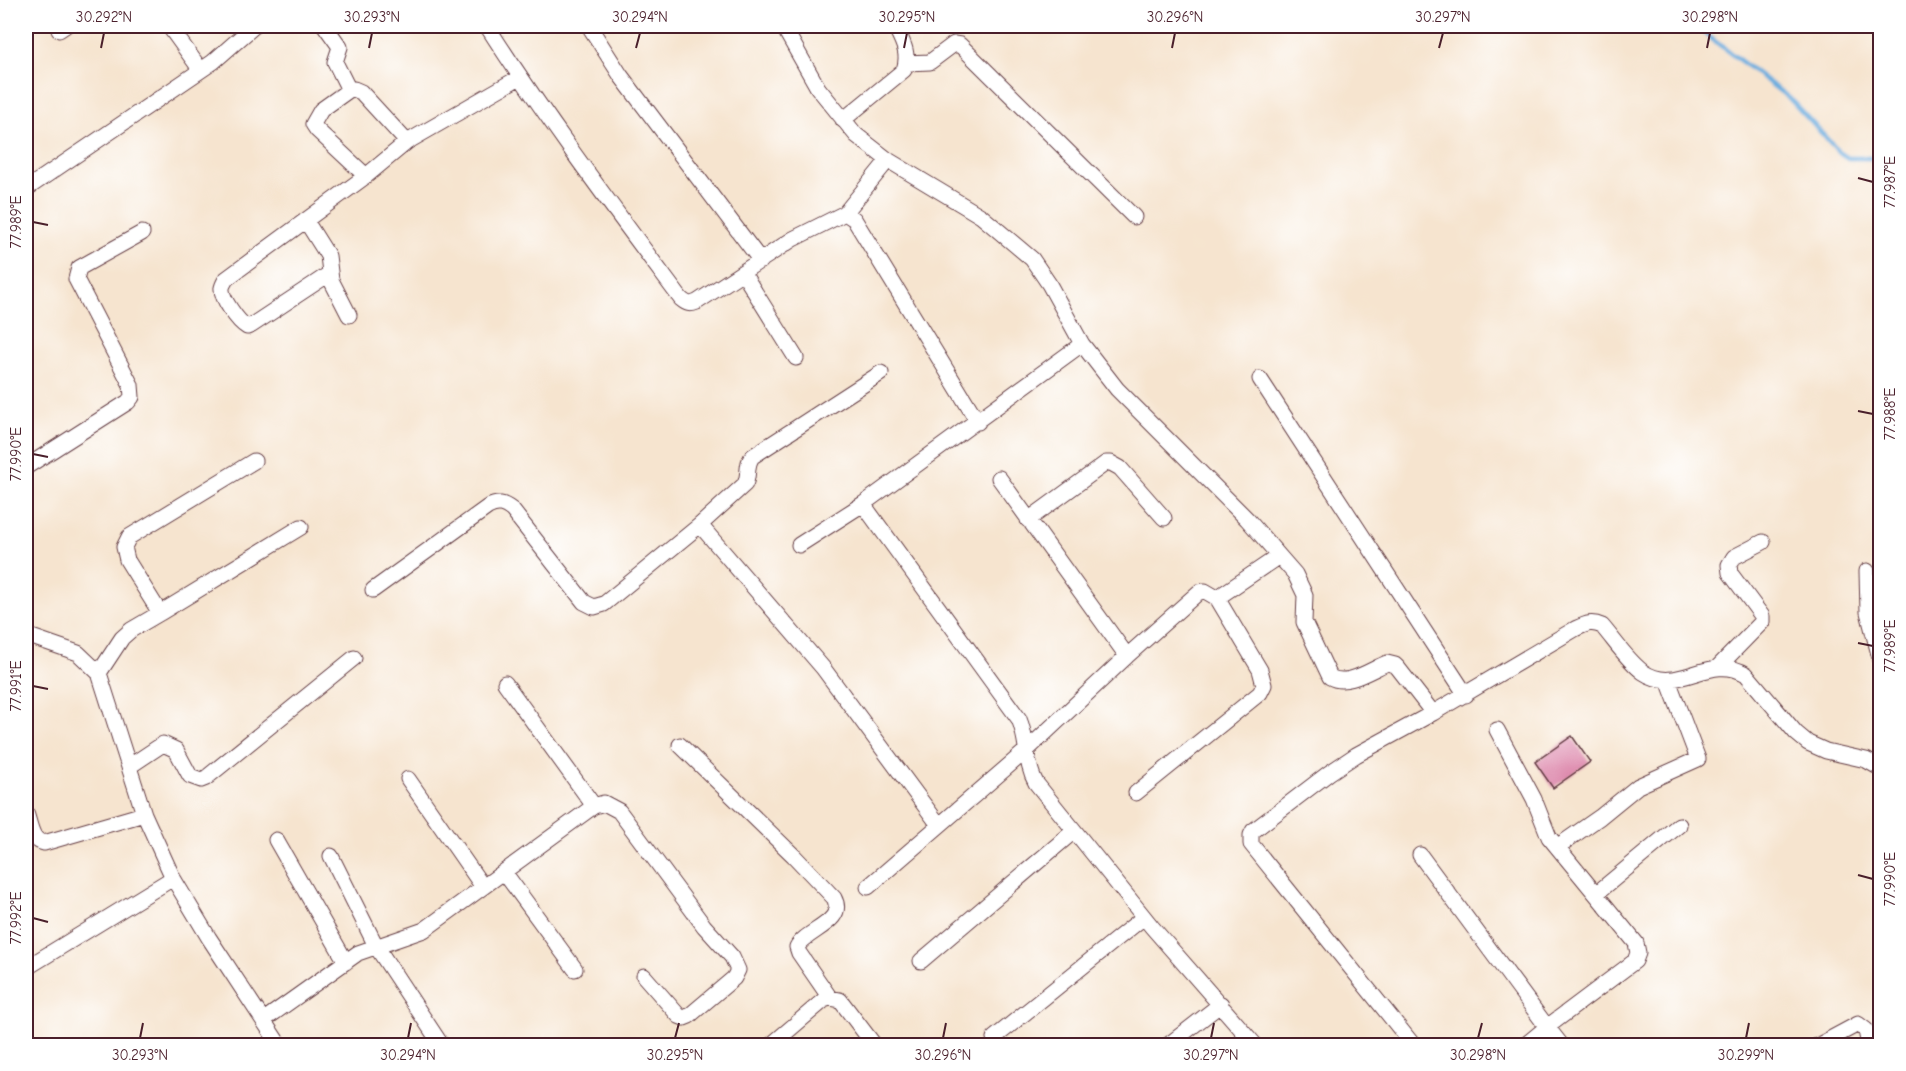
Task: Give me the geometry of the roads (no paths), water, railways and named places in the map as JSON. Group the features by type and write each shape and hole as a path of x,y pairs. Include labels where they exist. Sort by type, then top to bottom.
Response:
{"street":[{"path":"169,26 200,69"},
{"path":"26,189 213,62 254,26"},
{"path":"325,26 340,47 335,62 349,90"},
{"path":"487,26 599,190 681,299 691,304 743,273 793,238 845,213 888,160"},
{"path":"589,26 621,76 761,261"},
{"path":"783,26 818,88 856,135 888,160 981,216 1032,259 1049,284 1082,344 1117,389 1247,519 1295,574 1305,600 1304,622 1330,676 1341,681 1391,663 1398,668 1433,713"},
{"path":"843,120 904,70 908,59 895,26"},
{"path":"906,63 930,62 954,44 960,45 1134,217"},
{"path":"329,274 246,327 236,318 223,295 222,289 226,279 366,176 407,142 520,77"},
{"path":"366,176 317,130 313,124 321,110 349,90 354,89 361,93 407,142"},
{"path":"845,213 854,219 978,422"},
{"path":"306,221 328,256 329,274 349,315"},
{"path":"26,467 132,398 131,385 76,279 79,268 142,233"},
{"path":"743,273 796,358"},
{"path":"799,545 863,504 1082,344"},
{"path":"373,590 497,502 505,504 512,510 584,602 594,607 604,604 700,525 745,484 748,463 753,456 881,373"},
{"path":"1260,379 1466,695"},
{"path":"160,613 127,560 124,547 129,537 254,461"},
{"path":"1028,520 1106,463 1120,468 1164,518"},
{"path":"999,478 1127,656"},
{"path":"863,504 1019,719 1035,783 1144,917 1256,1046"},
{"path":"700,525 824,668 939,825"},
{"path":"99,673 122,638 131,630 301,527"},
{"path":"1719,667 1762,622 1762,616 1730,573 1729,566 1734,557 1763,542"},
{"path":"1217,598 1279,556"},
{"path":"1867,571 1868,612 1881,658"},
{"path":"868,887 1028,749 1199,592 1205,591 1217,598 1260,670 1264,685 1260,693 1136,793"},
{"path":"1414,1046 1258,853 1250,839 1253,831 1356,755 1466,695 1589,622 1602,626 1636,666 1645,673 1668,680 1719,667 1733,668 1746,674 1796,733 1809,743 1826,751 1866,760 1881,768"},
{"path":"26,635 78,653 99,673 144,814 173,878 209,938 280,1046"},
{"path":"130,766 164,744 176,750 190,776 201,780 206,778 354,658"},
{"path":"1557,847 1600,817 1638,786 1698,759 1668,680"},
{"path":"505,683 594,806"},
{"path":"1497,730 1529,789 1543,825 1557,847 1636,943 1635,961 1524,1046"},
{"path":"680,745 834,898 837,906 835,915 801,940 797,947 830,998"},
{"path":"408,779 483,887"},
{"path":"264,1020 358,953 424,930 594,806 604,803 619,811 704,926 732,957 738,970 734,978 684,1018 679,1016 644,976"},
{"path":"27,819 35,839 44,843 144,814"},
{"path":"1597,893 1679,825"},
{"path":"921,961 1074,831"},
{"path":"276,840 346,962"},
{"path":"1420,855 1562,1046"},
{"path":"332,856 376,946 442,1046"},
{"path":"504,872 575,969"},
{"path":"26,968 173,878"},
{"path":"994,1038 1144,917"},
{"path":"770,1046 824,1000 830,998 840,1000 875,1046"},
{"path":"1167,1046 1221,1004"},
{"path":"1818,1045 1858,1024 1866,1030 1869,1046"}],"waterway":[{"path":"1695,26 1789,98 1839,152 1848,158 1880,158"}]}
